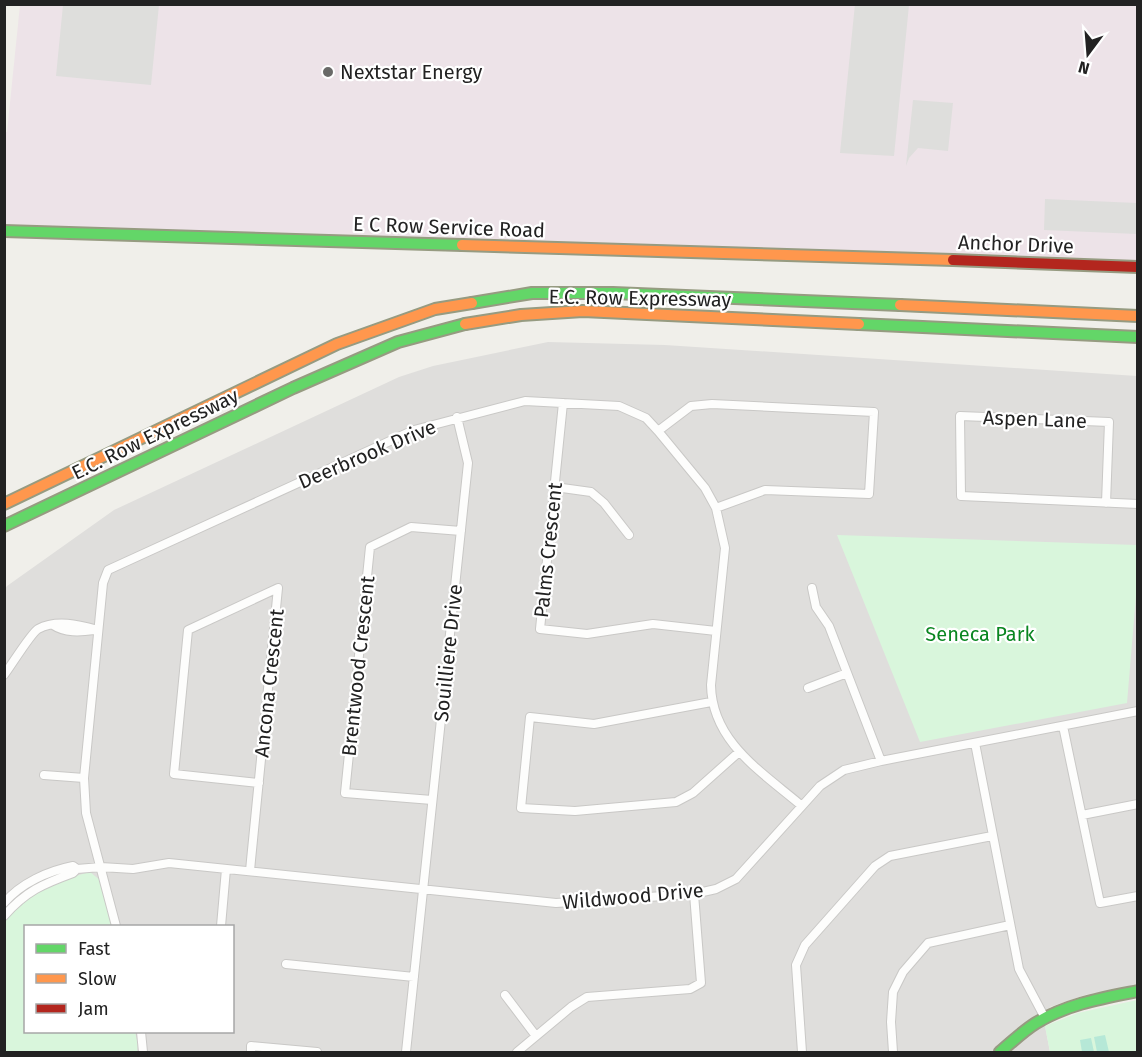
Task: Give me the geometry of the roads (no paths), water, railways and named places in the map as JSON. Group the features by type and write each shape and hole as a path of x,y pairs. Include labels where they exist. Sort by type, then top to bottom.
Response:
{"main road":[{"name":"E C Row Service Road","path":"4,231 893,258"},
{"name":"Anchor Drive","path":"893,258 1137,267"},
{"name":"E.C. Row Expressway","path":"4,504 337,344 435,309 532,293 613,292 1137,316"},
{"name":"E.C. Row Expressway","path":"4,526 293,388 398,342 460,325 511,316 583,311 1137,338"},
{"path":"1000,1053 1033,1025 1045,1018 1083,1003 1137,992"}],"street":[{"name":"Deerbrook Drive","path":"98,630 103,583 108,570 414,430 525,401 620,406 646,418 705,488 716,508 725,548 711,702 720,727 739,752 802,806"},
{"name":"Palms Crescent","path":"563,403 540,629 587,634 653,624 716,631"},
{"path":"658,431 691,406 712,404 874,412 869,494 765,490 716,508"},
{"name":"Aspen Lane","path":"1106,503 1109,422 960,416 962,496 1106,503 1137,504"},
{"name":"Souilliere Drive","path":"406,1053 468,463 457,417"},
{"path":"555,487 591,492 604,503 629,535"},
{"name":"Brentwood Crescent","path":"432,800 345,793 370,547 411,527 461,531"},
{"name":"Ancona Crescent","path":"250,871 259,783 265,714 278,588 188,630 174,774 259,783"},
{"path":"812,588 816,607 829,626 881,761"},
{"path":"4,675 36,630 53,625 60,630 80,632 98,630 84,778 86,813 116,925"},
{"path":"808,688 847,673"},
{"path":"711,702 594,724 530,717 521,808 575,811 676,802 693,793 739,752"},
{"name":"Wildwood Drive","path":"4,903 11,895 35,879 59,869 73,866 76,869 101,867 133,869 169,863 556,903 694,894 717,889 736,879 820,786 844,770 1137,711"},
{"path":"1063,726 1100,903 1137,896"},
{"path":"975,743 1019,969 1045,1018"},
{"path":"44,775 84,778"},
{"path":"1082,815 1137,804"},
{"path":"802,1053 796,965 805,945 874,866 890,856 993,836"},
{"path":"4,916 16,902 40,885 73,873 76,869"},
{"path":"221,925 226,869"},
{"path":"518,1053 571,1007 587,997 690,989 701,983 694,894"},
{"path":"893,1053 891,1022 893,992 903,972 928,943 1010,925"},
{"path":"286,964 414,977"},
{"path":"505,995 536,1036"},
{"path":"141,1033 143,1053"},
{"path":"250,1053 251,1046 317,1053"}],"place":[{"name":"Nextstar Energy","path":"328,72"}],"park label":[{"name":"Seneca Park","path":"980,634"}]}
